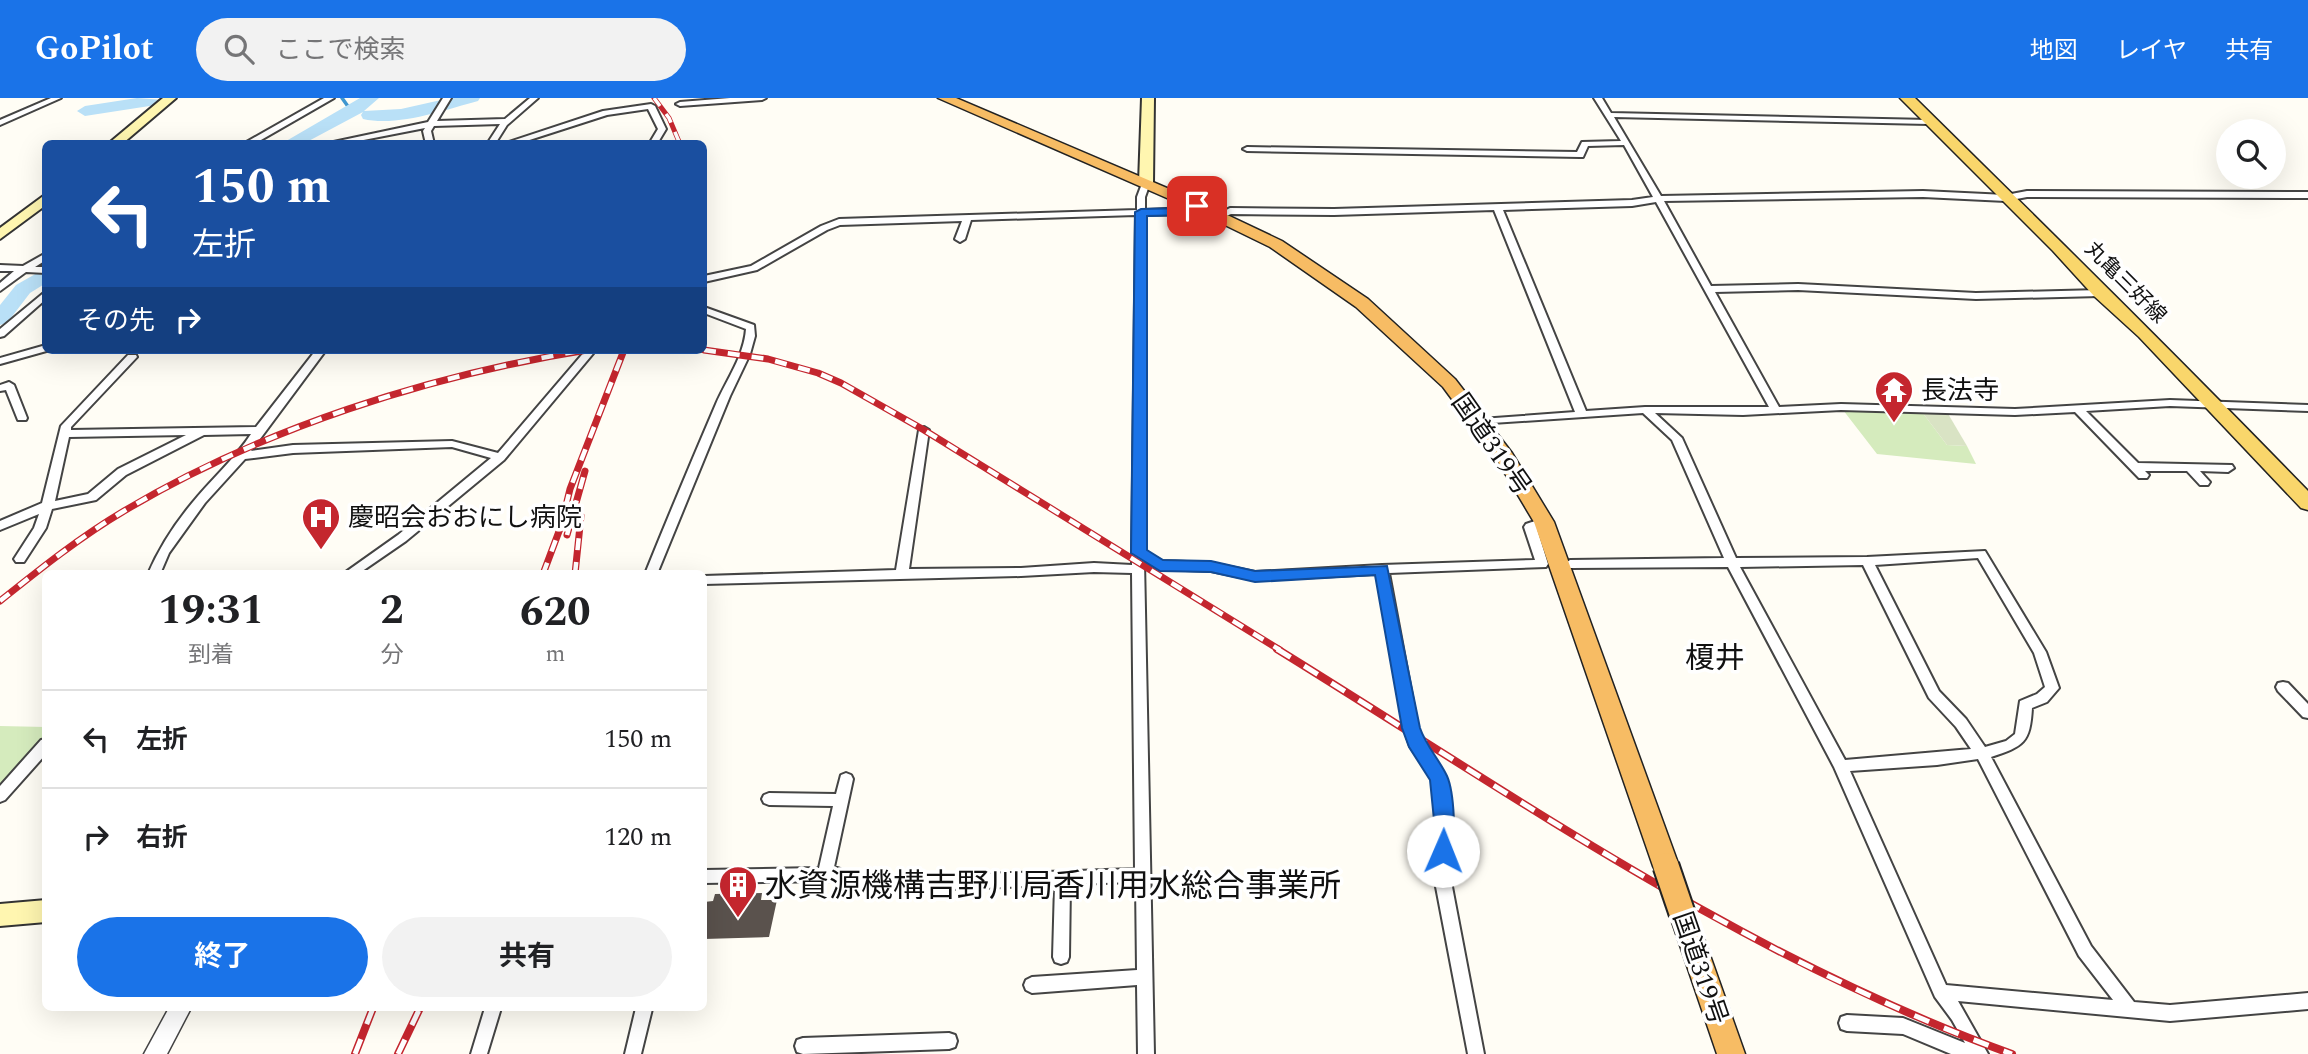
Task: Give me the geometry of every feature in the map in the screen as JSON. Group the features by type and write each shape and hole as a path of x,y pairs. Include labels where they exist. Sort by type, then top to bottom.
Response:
{"highway":[{"name":"国道319号","path":"945,98 1197,206 1296,257 1362,303 1449,383 1481,422 1522,482 1544,522 1731,1054"}],"main road":[{"path":"119,140 170,98"},
{"path":"1146,183 1147,98"},
{"name":"丸亀三好線","path":"1907,98 2059,248 2100,293 2145,332 2308,503"},
{"path":"0,235 42,201"},
{"path":"0,915 42,911"}],"street":[{"path":"0,123 57,98"},
{"path":"254,140 330,98"},
{"path":"429,140 427,131 447,98"},
{"path":"492,140 506,121 534,98"},
{"path":"680,104 762,98"},
{"path":"1598,98 1658,199 1776,411"},
{"path":"521,140 606,113 650,106 662,129 655,140"},
{"path":"1608,115 1929,122"},
{"path":"349,140 431,124 506,121"},
{"path":"1247,149 1580,155 1585,144 1626,143"},
{"path":"1146,183 1141,197 1138,570 1146,1054"},
{"path":"1219,216 1230,211 1334,212 1632,203 1658,199 1923,194 2006,198 2027,194 2308,195"},
{"path":"707,278 754,268 839,222 1189,211 1197,206"},
{"path":"1497,206 1581,413"},
{"path":"960,239 968,217"},
{"path":"0,288 42,259"},
{"path":"0,268 42,270"},
{"path":"1708,289 1798,287 1976,296 2100,293"},
{"path":"0,334 42,297"},
{"path":"653,570 726,391 746,355 751,336 751,327 707,311"},
{"path":"0,361 42,349"},
{"path":"156,570 163,552 201,500 242,456 258,430 318,354"},
{"path":"355,570 402,538 500,457 588,354"},
{"path":"20,559 40,528 66,426 132,357"},
{"path":"0,388 9,385 22,418"},
{"path":"1481,422 1645,410 1776,411 1841,407 2015,412 2128,404 2210,403 2308,408"},
{"path":"2077,408 2105,439 2140,471 2190,467 2228,468"},
{"path":"1645,410 1677,438 1732,563 1841,766 1941,992 1958,1014 1980,1054"},
{"path":"0,526 47,506 92,497 122,472 204,430"},
{"path":"63,434 258,430"},
{"path":"902,573 924,430"},
{"path":"2092,439 2105,439"},
{"path":"242,456 293,449 452,444 500,457"},
{"path":"2190,467 2204,482"},
{"path":"1139,553 1160,565 1211,567 1255,576 1542,564 1530,527 1544,522"},
{"path":"1570,564 1626,561 1867,561 1981,554 2040,652 2052,688 2042,698 2025,705 2022,736 2016,743 1983,755 1841,766"},
{"path":"1867,561 1934,694 1961,723 1983,755 2085,951 2130,1010"},
{"path":"707,580 1035,571 1114,566 1138,570"},
{"path":"1382,569 1411,728 1415,742 1439,778 1445,830 1441,872 1476,1054"},
{"path":"2283,687 2308,713"},
{"path":"0,796 42,749"},
{"path":"707,877 830,874 846,779"},
{"path":"769,799 842,800"},
{"path":"953,882 1143,875"},
{"path":"1061,957 1063,878"},
{"path":"1032,985 1145,977"},
{"path":"1941,992 2170,1013 2308,1001"},
{"path":"155,1054 178,1011"},
{"path":"479,1054 492,1011"},
{"path":"633,1054 643,1011"},
{"path":"1846,1023 1903,1026 1939,1047 1971,1054"},
{"path":"803,1046 931,1048 949,1041"}],"green space":[{"path":"1843,410 1922,412 1947,445 1967,446 1976,464 1877,454"},
{"path":"1922,412 1947,412 1967,446 1947,445"},
{"path":"0,726 42,727 42,740 0,788"}],"building":[{"name":"水資源機構吉野川局香川用水総合事業所","path":"762,893 761,900 777,900 769,937 707,939 707,902 713,901 715,894"}],"waterway":[{"path":"342,98 352,112"},
{"path":"297,140 352,112 371,98"},
{"path":"369,115 401,114 472,98"},
{"path":"85,111 156,100"},
{"path":"0,319 23,289 42,277"}],"railway":[{"path":"654,98 669,118 678,140"},
{"path":"707,350 768,359 818,373 841,383 924,430 1280,650"},
{"path":"0,601 108,521 232,455 348,409 408,390 468,374 566,354"},
{"path":"544,570 561,526 570,489 622,354"},
{"path":"567,535 585,471"},
{"path":"575,570 581,516"},
{"path":"1277,649 1544,817 1726,923 1819,971 1914,1015 2012,1054"},
{"path":"355,1054 372,1011"},
{"path":"398,1054 419,1011"}],"place":[{"name":"長法寺","path":"1894,424"},
{"name":"慶昭会おおにし病院","path":"321,551"},
{"name":"水資源機構吉野川局香川用水総合事業所","path":"738,919"}],"district":[{"name":"榎井","path":"1715,658"}],"route":[{"path":"1197,206 1189,211 1141,212 1139,553 1160,565 1211,567 1255,576 1382,569 1411,728 1415,742 1439,778 1445,830 1443,851"}]}
